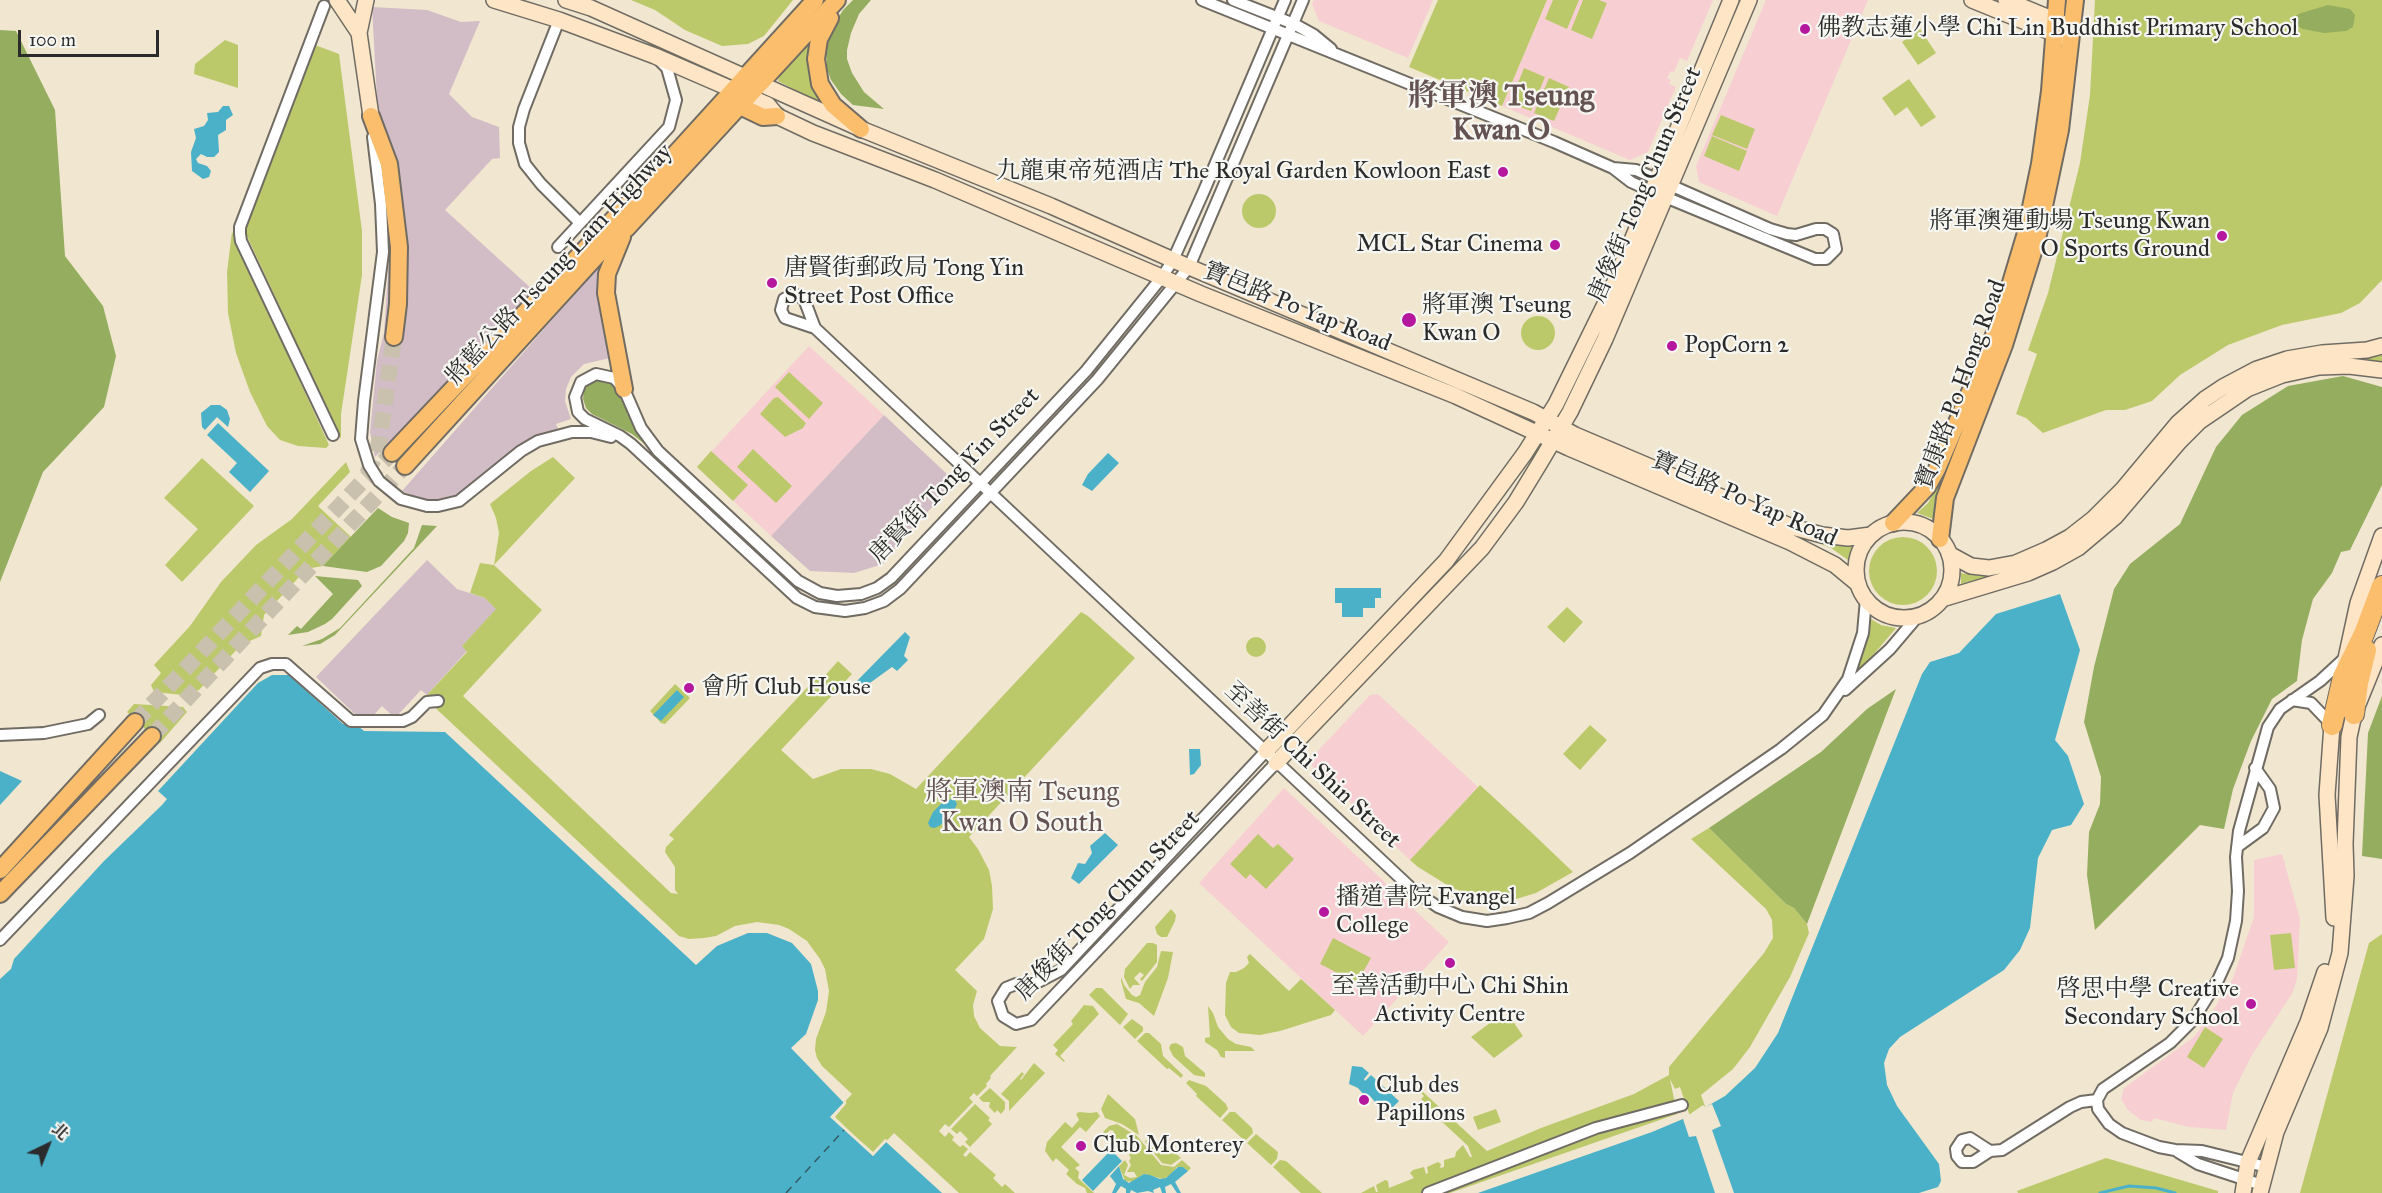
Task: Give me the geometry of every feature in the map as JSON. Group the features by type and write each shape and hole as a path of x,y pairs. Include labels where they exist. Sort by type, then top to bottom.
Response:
{"highway":[{"path":"2332,725 2344,668 2364,634 2382,587"},
{"path":"2354,714 2361,668 2382,605"}],"main road":[{"name":"唐賢街 Tong Yin Street","path":"366,0 359,33 371,116"},
{"path":"494,0 559,20 655,56 741,98 763,117 777,116"},
{"name":"寶邑路 Po Yap Road","path":"566,0 591,8 861,129 1051,206 1546,419 1558,434 1790,542 1835,565 1858,584"},
{"path":"741,98 746,77 815,0"},
{"path":"741,98 762,83 839,0"},
{"path":"839,0 819,39 817,71 820,84 833,105 861,129"},
{"name":"唐俊街 Tong Chun Street","path":"1276,763 1482,548 1516,501 1558,434 1605,339 1731,0"},
{"name":"唐俊街 Tong Chun Street","path":"1266,751 1429,579 1473,524 1537,434 1571,376 1662,189 1749,0"},
{"path":"1971,0 2063,30"},
{"path":"2006,0 2063,30"},
{"name":"寶康路 Po Hong Road","path":"1945,546 1945,498 2004,345 2037,239 2058,139 2063,30 2057,0"},
{"name":"寶康路 Po Hong Road","path":"1893,523 1927,487 1937,469 1992,341 2033,200 2063,30 2075,0"},
{"path":"330,3 359,33"},
{"name":"將藍公路 Tseung Lam Highway","path":"405,466 601,251 627,228 741,98"},
{"name":"將藍公路 Tseung Lam Highway","path":"392,453 741,98"},
{"path":"371,116 389,164 399,247 398,304 394,337"},
{"name":"寶邑路 Po Yap Road","path":"777,116 1169,280 1456,396 1537,434 1558,434 1792,527 1822,536 1848,538 1871,535"},
{"path":"624,389 606,293 607,274 619,241 627,228"},
{"path":"1893,523 1906,522 1931,530 1945,546 1971,566 1989,568 2016,563 2070,537 2093,519 2123,489 2178,423 2205,399 2223,387 2257,369 2287,359 2322,353 2367,350 2382,346"},
{"path":"1918,616 1927,612 1942,599 2038,569 2078,548 2116,516 2200,421 2247,389 2282,375 2319,367 2349,366 2382,369"},
{"name":"寶邑路 Po Yap Road","path":"1893,523 1871,535 1865,542 1857,558 1858,584 1866,599 1876,609 1890,616 1904,618 1918,616"},
{"path":"1473,524 1473,534 1482,548"},
{"path":"2344,668 2358,603 2382,536"},
{"path":"1942,599 1951,578 1945,546"},
{"path":"2261,1189 2276,1132 2324,1016 2340,953 2346,876 2348,752 2354,714 2382,645"},
{"path":"0,870 135,722"},
{"path":"2244,1186 2248,1162 2318,996 2330,951 2335,912 2327,795 2332,725"},
{"path":"0,894 152,736"}],"street":[{"path":"1202,0 1613,168 1636,170 1662,189 1815,259 1826,259 1836,249 1833,234 1825,229 1816,229 1796,235 1787,234 1662,189"},
{"path":"1233,0 1294,24 1314,35 1336,53"},
{"name":"唐賢街 Tong Yin Street","path":"1285,0 1173,260 1169,280 1097,380 892,595 865,608 835,611 816,607 789,592 631,444 585,419 578,412 575,402 578,387 590,376 608,375 618,381 624,389 641,428 666,458 798,581 812,590 828,595 845,596 861,594 884,583 1086,371 1169,280 1189,267 1303,0"},
{"path":"330,3 240,226 240,234 241,242 333,435"},
{"path":"559,20 524,109 519,127 519,143 525,164 541,184 580,223"},
{"path":"558,247 669,127 676,100 675,92 667,69 655,56"},
{"name":"唐賢街 Tong Yin Street","path":"371,116 381,204 383,252 361,439 369,465 379,481 401,499 427,506 438,506 459,501 521,451 554,435 591,432 631,444"},
{"name":"至善街 Chi Shin Street","path":"815,328 1412,889 1438,907 1462,917 1487,921 1529,913 1586,882 1781,749 1823,716 1848,679 1863,633 1866,599"},
{"name":"至善街 Chi Shin Street","path":"1838,696 1890,649 1918,616"},
{"path":"0,940 260,668 272,664 286,664 351,721 403,721 412,717 427,702 438,701"},
{"path":"2266,1167 2202,1151 2159,1147 2122,1133 2109,1124 2098,1109 2097,1100 2103,1089 2170,1042 2186,1027 2193,1020 2218,980 2228,958 2236,921 2237,847 2255,768 2271,720 2292,700 2344,668"},
{"path":"2292,700 2311,704 2332,725"},
{"path":"0,735 44,733 88,724 99,715"},
{"name":"唐俊街 Tong Chun Street","path":"1266,751 1061,970 1038,982 1016,984 1006,988 998,1001 1003,1016 1016,1024 1031,1020 1276,763"},
{"path":"2237,847 2263,828 2274,808 2270,789 2255,768"},
{"path":"1990,1151 2002,1150 2080,1102 2097,1100"},
{"path":"1428,1193 1596,1128 1682,1105"},
{"path":"2175,1150 2244,1186 2261,1189"}],"shaded area":[{"path":"1314,0 1433,0 1408,58 1319,21 1312,4"},
{"path":"1547,0 1713,0 1687,61 1680,58 1674,72 1671,71 1667,78 1671,80 1669,84 1676,87 1648,152 1630,160 1502,106"},
{"path":"1766,0 1868,0 1777,216 1699,182 1696,166"},
{"path":"372,7 427,10 461,22 480,21 449,94 472,117 499,127 500,158 492,159 445,210 533,290 375,457 370,432 377,361 384,333 391,229 380,152"},
{"path":"607,257 610,358 584,364 571,377 566,389 565,401 571,419 556,424 558,429 542,435 464,493 433,500 419,498 402,491"},
{"path":"809,346 884,415 771,536 697,467"},
{"path":"884,415 947,474 946,493 913,527 883,564 854,573 810,571 771,536"},
{"path":"427,560 457,589 485,598 497,609 462,646 467,651 427,695 421,690 395,718 382,706 374,715 358,717 316,677"},
{"path":"1378,694 1478,787 1410,860 1311,765 1316,753 1370,695"},
{"name":"播道書院 Evangel College","path":"1284,788 1449,942 1363,1036 1199,883"},
{"name":"啓思中學 Creative Secondary School","path":"2282,854 2300,919 2297,978 2293,992 2252,1055 2233,1093 2226,1130 2189,1127 2154,1118 2152,1122 2141,1120 2128,1110 2121,1099 2124,1088 2194,1037 2209,1017 2233,978 2254,917 2254,860"}],"green space":[{"path":"631,0 793,0 764,36 748,44 722,46 685,30 655,10"},
{"path":"853,0 871,0 859,14 851,33 847,59 852,73 864,92 884,109 853,105 841,94 831,80 827,69 826,52 831,30 843,10"},
{"path":"1438,0 1547,0 1502,106 1409,67"},
{"path":"1553,0 1579,0 1567,29 1545,19"},
{"path":"1583,0 1599,0 1607,3 1592,39 1571,30"},
{"name":"將軍澳運動場 Tseung Kwan O Sports Ground","path":"2095,0 2382,0 2382,280 2360,303 2341,313 2282,325 2228,345 2180,375 2152,401 2125,410 2106,410 2043,433 2026,418 2016,414 2037,354 2028,350 2048,293 2080,163 2090,95"},
{"path":"2328,5 2350,9 2355,15 2353,27 2346,31 2324,33 2303,29 2290,22 2291,18 2301,13"},
{"path":"1920,29 1936,53 1918,65 1902,42"},
{"path":"0,30 16,31 55,110 65,256 103,306 116,356 104,407 43,472 0,582"},
{"path":"225,40 238,45 238,88 194,74 195,64"},
{"path":"811,42 826,106 778,81 779,76"},
{"path":"315,45 339,54 362,231 362,275 341,414 341,439 246,234 246,228"},
{"path":"1524,68 1545,77 1531,111 1510,103"},
{"path":"1549,78 1569,87 1554,121 1534,113"},
{"path":"1909,79 1936,117 1921,127 1907,107 1895,116 1882,98"},
{"path":"1721,115 1755,129 1747,149 1712,135"},
{"path":"1712,136 1747,151 1739,171 1704,156"},
{"path":"1259,194 1271,199 1276,211 1271,223 1259,228 1247,223 1242,211 1247,199"},
{"path":"232,232 329,445 326,448 298,446 280,440 267,426 250,392 236,353 228,313 227,272"},
{"path":"1538,316 1550,321 1555,333 1550,345 1538,350 1526,345 1521,333 1526,321"},
{"path":"2382,355 2382,362 2353,360 2302,365 2274,373 2247,385 2222,399 2198,418 2122,504 2091,533 2052,558 2028,567 1961,584 1961,573 1979,576 2015,569 2045,556 2082,535 2115,506 2196,416 2223,395 2249,380 2290,364 2314,359"},
{"path":"789,372 823,403 809,419 775,387"},
{"path":"2343,376 2382,387 2382,485 2350,550 2341,552 2332,573 2313,599 2302,640 2297,681 2272,699 2251,741 2233,789 2224,829 2200,825 2095,930 2087,875 2089,832 2100,804 2101,777 2084,722 2094,667 2114,589 2130,564 2180,524 2216,447 2242,415 2288,386"},
{"path":"598,378 607,379 619,389 628,415 646,445 632,434 592,414 586,408 583,399 584,391 589,383"},
{"path":"778,397 806,423 803,428 785,437 760,414 774,398"},
{"path":"753,449 792,486 776,503 737,467"},
{"path":"711,451 748,485 733,501 697,467"},
{"path":"553,457 575,478 494,565 499,533 490,504 531,471"},
{"path":"202,458 254,506 182,582 165,565 198,529 164,498"},
{"path":"346,462 350,472 318,506 351,537 323,566 311,568 300,576 264,615 261,636 241,645 199,690 183,695 154,692 151,685 161,673 154,665 190,626 221,582 256,545 292,519"},
{"path":"1943,478 1946,478 1936,520 1917,513 1928,503"},
{"path":"378,508 392,517 409,523 404,541 381,566 367,572 323,566"},
{"path":"422,525 437,526 335,635 320,644 302,646 322,639 340,628 414,548"},
{"path":"1903,537 1916,540 1927,547 1934,558 1937,571 1934,584 1927,595 1916,602 1903,605 1890,602 1879,595 1872,584 1869,571 1872,558 1879,547 1890,540"},
{"path":"1805,538 1853,543 1848,560 1831,548"},
{"path":"480,563 494,565 542,610 463,696 671,893 678,894 675,890 675,867 665,852 666,847 674,839 669,835 819,675 822,679 838,661 852,674 781,750 813,779 841,769 871,769 890,774 916,789 1081,612 1135,658 969,837 989,870 993,909 984,939 955,970 977,991 973,1005 974,1016 980,1028 1000,1046 1017,1047 990,1076 987,1086 977,1096 974,1093 969,1098 973,1102 949,1127 945,1124 939,1131 945,1137 949,1132 954,1137 952,1140 960,1147 963,1145 968,1149 963,1155 966,1157 970,1152 996,1175 993,1178 1002,1187 1005,1184 1015,1193 959,1193 894,1133 873,1156 830,1117 852,1094 822,1066 817,1058 816,1039 826,1012 829,991 825,969 807,941 779,925 757,922 735,926 716,936 689,939 679,936 428,701 427,695 467,652 462,646 496,609 485,598 470,593"},
{"path":"315,576 358,580 362,586 325,624 308,632 288,635 297,626 301,629 333,594"},
{"path":"1567,607 1583,622 1564,643 1547,627"},
{"path":"1871,619 1881,625 1896,628 1857,674 1855,672 1864,649"},
{"path":"1256,637 1263,640 1266,647 1263,654 1256,657 1249,654 1246,647 1249,640"},
{"path":"675,684 690,698 665,724 661,723 650,711"},
{"path":"1896,689 1807,924 1794,908 1786,904 1709,828 1821,752 1867,709"},
{"path":"2382,696 2382,859 2362,856 2368,733"},
{"path":"134,704 183,707 187,712 160,743 127,712"},
{"path":"1590,725 1607,740 1580,770 1563,754"},
{"path":"1480,785 1573,872 1536,893 1513,900 1495,902 1452,888 1410,860"},
{"path":"1709,828 1786,904 1794,908 1807,924 1809,933 1790,977 1750,1047 1733,1069 1701,1095 1736,1193 1716,1193 1680,1087 1675,1089 1670,1079 1677,1114 1450,1193 1361,1193 1374,1186 1378,1192 1376,1185 1385,1180 1388,1181 1389,1188 1414,1178 1410,1173 1413,1170 1424,1167 1426,1174 1428,1173 1427,1167 1438,1162 1441,1164 1440,1168 1444,1167 1444,1160 1455,1157 1456,1152 1463,1145 1472,1157 1468,1146 1438,1118 1442,1113 1436,1107 1433,1110 1421,1099 1424,1096 1420,1092 1417,1095 1411,1081 1487,1151 1541,1128 1634,1094 1669,1075 1669,1067 1764,953 1773,938 1772,920 1766,909 1691,839"},
{"path":"1258,834 1273,848 1278,844 1294,859 1266,889 1250,874 1246,879 1230,864"},
{"path":"1171,909 1176,915 1175,921 1167,937 1161,937 1157,934 1155,927"},
{"path":"2291,933 2295,968 2274,970 2270,935"},
{"path":"2382,934 2382,1193 2300,1193 2369,943"},
{"path":"1333,938 1371,958 1357,983 1320,964"},
{"path":"1147,943 1157,945 1157,962 1142,981 1140,979 1144,975 1140,972 1134,978 1140,985 1133,985 1130,989 1124,977 1125,969"},
{"path":"1161,951 1173,952 1168,978 1154,1016 1139,1003 1126,999 1121,977 1132,995 1136,997 1140,995 1145,982 1157,967"},
{"path":"1250,954 1289,991 1301,979 1335,1010 1331,1015 1280,1031 1260,1035 1239,1033 1231,1027 1225,1015 1226,983 1230,972 1236,972 1249,963 1247,957"},
{"path":"1096,988 1102,988 1128,1014 1120,1025 1089,995"},
{"path":"1084,1005 1093,1006 1099,1014 1060,1056 1064,1062 1055,1054 1058,1050 1053,1045 1073,1024 1071,1021"},
{"path":"1208,1006 1218,1027 1228,1039 1236,1044 1251,1047 1255,1051 1225,1051 1225,1058 1205,1042 1205,1038 1210,1037"},
{"path":"1132,1019 1143,1027 1143,1031 1135,1039 1123,1027"},
{"path":"1494,1020 1512,1020 1523,1036 1494,1058 1471,1037"},
{"path":"2205,1027 2223,1039 2204,1068 2187,1057"},
{"path":"1145,1033 1149,1033 1161,1044 1163,1056 1183,1075 1181,1078 1169,1068 1167,1069 1137,1041"},
{"path":"1176,1043 1183,1047 1185,1056 1205,1073 1205,1077 1194,1075 1173,1056 1169,1048 1171,1044"},
{"path":"1034,1063 1045,1073 1009,1111 1009,1101 1001,1094 1022,1072 1024,1074 1021,1080"},
{"path":"1189,1080 1206,1086 1226,1104 1228,1109 1220,1118 1196,1096 1197,1094 1186,1083"},
{"path":"990,1088 1005,1102 1005,1109 1001,1114 997,1110 995,1113 989,1107 990,1102 983,1102 979,1098"},
{"path":"1108,1094 1135,1119 1139,1135 1122,1124 1105,1118 1101,1109"},
{"path":"975,1104 990,1118 988,1120 992,1124 970,1147 965,1142 968,1139 960,1131 957,1134 951,1129"},
{"path":"1496,1109 1501,1122 1478,1130 1473,1117"},
{"path":"1097,1112 1100,1116 1086,1132 1080,1127 1061,1147 1080,1165 1075,1168 1079,1172 1078,1178 1094,1193 1087,1193 1085,1188 1066,1174 1069,1170 1056,1158 1053,1162 1045,1151 1047,1142 1065,1122 1072,1128 1079,1120 1076,1114"},
{"path":"1230,1112 1235,1112 1252,1128 1253,1133 1245,1141 1222,1120"},
{"path":"1117,1124 1137,1136 1161,1165 1174,1167 1182,1160 1191,1168 1188,1171 1183,1167 1177,1167 1170,1176 1163,1179 1144,1174 1133,1182 1125,1181 1119,1166 1125,1160 1128,1165 1124,1175 1130,1178 1137,1177 1134,1172 1127,1172 1131,1165 1130,1153 1117,1140 1115,1142 1113,1140 1114,1131 1110,1130 1107,1133 1108,1137 1103,1132 1109,1126"},
{"path":"1256,1134 1278,1152 1277,1159 1271,1165 1247,1143"},
{"path":"1146,1140 1161,1141 1181,1158 1171,1165 1162,1163 1145,1142"},
{"path":"2106,1158 2218,1191 2218,1193 2018,1193 2017,1191"},
{"path":"1280,1160 1286,1161 1322,1193 1301,1193 1273,1167"}],"water":[{"path":"223,106 229,106 233,115 226,120 226,130 218,135 219,152 214,157 201,154 196,159 198,163 207,166 211,171 209,177 203,179 192,171 191,152 196,138 194,129 204,126 208,120 207,113 218,112"},
{"path":"211,405 220,405 227,410 230,419 228,427 217,417 205,430 202,427 201,413"},
{"path":"218,423 269,471 250,492 229,472 237,463 207,435"},
{"path":"1108,453 1119,463 1092,491 1082,485 1088,474"},
{"path":"1335,588 1381,588 1381,598 1375,598 1375,608 1363,608 1363,617 1342,617 1342,603 1335,603"},
{"path":"2060,594 2080,650 2055,740 2068,756 2084,804 2071,825 2052,830 2038,858 2030,928 2020,950 2004,970 1900,1037 1889,1049 1884,1063 1887,1085 1897,1106 1939,1164 1941,1181 1938,1187 1919,1193 1478,1193 1652,1132 1690,1116 1725,1096 1755,1068 1778,1033 1922,674 1930,662 1959,653 1996,614"},
{"path":"905,632 910,637 904,656 908,660 897,671 892,667 863,688 856,682"},
{"path":"272,675 289,675 343,724 357,725 364,731 445,732 696,965 717,946 748,933 767,933 792,943 811,964 818,1000 806,1034 791,1048 844,1103 831,1117 873,1156 886,1142 942,1193 0,1193 0,979 11,969 14,959 104,861 162,805 167,799 158,791 258,683"},
{"path":"677,690 684,697 661,721 653,715"},
{"path":"1189,749 1200,749 1201,765 1194,774 1190,775"},
{"path":"0,771 22,781 0,805"},
{"path":"951,799 957,804 952,815 939,826 930,827 928,823 933,812 941,804"},
{"path":"1105,833 1118,845 1079,884 1071,878 1078,863 1085,864 1092,853 1090,846"},
{"path":"1352,1066 1362,1067 1369,1073 1365,1081 1371,1075 1399,1101 1393,1107 1387,1108 1349,1084"},
{"path":"1111,1150 1122,1161 1093,1191 1082,1180"},
{"path":"1119,1166 1123,1179 1129,1183 1144,1174 1160,1179 1166,1178 1178,1167 1183,1167 1188,1171 1175,1182 1181,1193 1177,1193 1171,1184 1165,1187 1166,1193 1162,1193 1160,1187 1153,1190 1154,1193 1148,1191 1137,1193 1131,1190 1130,1193 1126,1193 1126,1189 1121,1186 1116,1193 1112,1193 1116,1184 1110,1176"}],"pier":[{"path":"846,1100 846,1104 835,1117 873,1152 885,1139 888,1140 873,1156 830,1117"},
{"path":"1712,1104 1721,1126 1712,1130 1734,1193 1715,1193 1696,1136 1689,1137 1683,1119 1703,1105 1705,1107"}],"waterway":[{"path":"2100,1193 2129,1186 2156,1188 2175,1193"}],"ferry route":[{"path":"786,1193 844,1130"}],"tunnel":[{"path":"367,474 380,438 394,337"},
{"path":"135,722 392,453"},
{"path":"152,736 405,466"}],"place":[{"name":"佛教志蓮小學 Chi Lin Buddhist Primary School","path":"1805,29"},
{"name":"九龍東帝苑酒店 The Royal Garden Kowloon East","path":"1503,172"},
{"name":"將軍澳運動場 Tseung Kwan O Sports Ground","path":"2222,236"},
{"name":"MCL Star Cinema","path":"1555,245"},
{"name":"唐賢街郵政局 Tong Yin Street Post Office","path":"772,283"},
{"name":"將軍澳 Tseung Kwan O","path":"1409,320"},
{"name":"PopCorn 2","path":"1672,346"},
{"name":"會所 Club House","path":"689,688"},
{"name":"播道書院 Evangel College","path":"1324,912"},
{"name":"至善活動中心 Chi Shin Activity Centre","path":"1450,963"},
{"name":"啓思中學 Creative Secondary School","path":"2251,1004"},
{"name":"Club des Papillons","path":"1364,1100"},
{"name":"Club Monterey","path":"1081,1146"}],"district":[{"name":"將軍澳 Tseung Kwan O","path":"1501,115"},
{"name":"將軍澳南 Tseung Kwan O South","path":"1022,808"}]}
